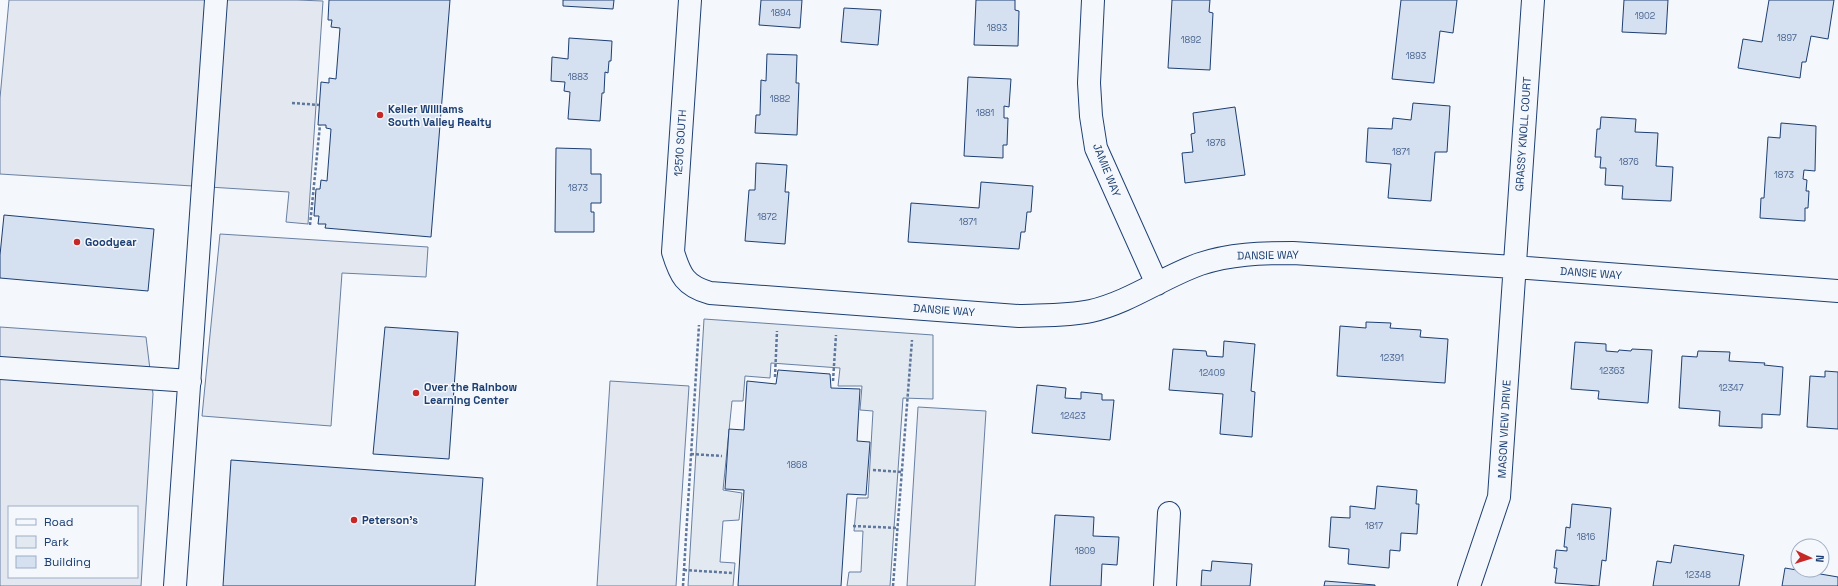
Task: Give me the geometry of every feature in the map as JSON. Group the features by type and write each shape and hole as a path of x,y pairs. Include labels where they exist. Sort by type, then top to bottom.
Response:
{"street":[{"path":"175,586 216,0"},
{"name":"12510 SOUTH","path":"688,283 679,271 673,252 690,0"},
{"name":"JAMIE WAY","path":"1094,0 1089,83 1090,116 1096,148 1157,284"},
{"name":"GRASSY KNOLL COURT","path":"1514,267 1533,0"},
{"name":"DANSIE WAY","path":"688,283 698,290 710,293 1019,316 1061,315 1092,311 1120,301 1199,264 1230,256 1261,253 1293,253 1514,267 1838,292"},
{"name":"MASON VIEW DRIVE","path":"1469,586 1499,497 1514,267"},
{"path":"0,368 190,381"},
{"path":"1165,586 1169,513"}],"path":[{"path":"292,103 319,105"},
{"path":"310,225 320,125"},
{"path":"683,586 698,326"},
{"path":"775,377 778,331"},
{"path":"833,381 836,335"},
{"path":"893,586 912,340"},
{"path":"691,454 722,456"},
{"path":"874,470 902,472"},
{"path":"853,526 898,528"},
{"path":"684,570 732,573"}],"green space":[{"path":"704,319 933,335 933,399 903,398 890,586 847,586 849,572 861,572 863,531 854,531 857,498 868,498 873,411 860,410 862,386 838,386 840,368 771,363 770,378 745,376 743,401 732,401 723,490 742,493 739,520 723,521 720,562 735,563 733,586 688,586"}],"shaded area":[{"path":"9,0 323,1 308,224 286,222 289,192 0,174 0,98"},
{"path":"220,234 428,247 426,277 342,273 331,426 202,416"},
{"path":"0,327 146,337 153,394 141,586 0,586"},
{"path":"610,381 689,386 676,586 597,586"},
{"path":"918,407 986,411 975,586 907,586"}],"building":[{"name":"Keller Williams South Valley Realty","path":"329,0 450,0 431,237 325,228 326,224 318,224 319,216 314,216 316,189 320,189 321,180 327,181 331,129 326,128 326,125 318,125 321,82 329,83 329,78 336,79 340,28 331,27 332,20 328,20"},
{"path":"563,0 614,0 613,9 563,6"},
{"path":"761,0 802,0 800,28 759,25"},
{"path":"976,0 1015,0 1015,10 1019,11 1018,46 974,45"},
{"path":"1172,0 1210,0 1209,12 1213,13 1210,70 1168,68"},
{"path":"1401,0 1457,0 1453,33 1440,31 1434,83 1392,79"},
{"path":"1624,0 1668,0 1666,34 1622,32"},
{"path":"1769,0 1834,0 1828,39 1811,36 1806,62 1802,62 1800,78 1738,68 1743,39 1762,42"},
{"path":"844,8 881,10 878,45 841,42"},
{"path":"569,38 612,41 611,61 609,61 608,73 605,72 600,121 568,119 570,92 564,91 565,82 551,81 552,57 568,59"},
{"path":"767,54 797,55 796,83 799,83 797,135 755,133 756,115 760,115 761,80 766,81"},
{"path":"968,77 1011,79 1009,107 1004,106 1004,118 1008,118 1007,145 1003,145 1003,158 964,156"},
{"path":"1413,103 1450,106 1447,152 1435,152 1431,201 1388,198 1391,164 1366,162 1368,128 1392,129 1393,118 1411,120"},
{"path":"1235,107 1245,175 1185,183 1182,153 1193,152 1191,134 1195,133 1193,113"},
{"path":"1601,117 1636,119 1635,132 1658,133 1656,166 1673,167 1671,201 1622,199 1623,186 1605,185 1606,168 1600,168 1601,157 1595,157 1597,129 1600,129"},
{"path":"1781,123 1816,126 1815,171 1804,170 1803,179 1807,180 1806,191 1809,191 1808,208 1805,208 1805,221 1760,218 1761,198 1764,198 1768,137 1780,138"},
{"path":"556,148 591,149 591,174 601,174 601,203 591,203 591,212 594,212 594,232 555,232"},
{"path":"756,163 787,165 785,192 789,192 785,244 745,241 749,190 755,190"},
{"path":"981,182 1033,186 1031,212 1027,212 1025,232 1021,232 1019,249 908,242 911,203 979,208"},
{"name":"Goodyear","path":"4,215 154,229 148,291 0,278 0,255"},
{"path":"1366,322 1391,323 1390,328 1421,330 1420,337 1448,339 1445,383 1337,376 1340,326 1366,328"},
{"name":"Over the Rainbow Learning Center","path":"385,327 458,332 449,459 373,454"},
{"path":"1224,341 1255,344 1251,391 1255,392 1252,437 1220,434 1223,394 1169,390 1173,349 1206,351 1207,356 1223,357"},
{"path":"1575,342 1606,344 1606,351 1631,351 1632,349 1652,350 1648,403 1598,399 1599,391 1571,389"},
{"path":"1698,351 1730,352 1729,361 1765,363 1764,365 1783,367 1780,415 1762,414 1762,428 1719,426 1720,411 1679,408 1682,356 1697,357"},
{"path":"778,370 830,374 831,388 860,389 857,441 870,442 866,495 847,494 841,586 738,586 744,490 725,489 729,429 744,430 747,381 776,384"},
{"path":"1825,371 1838,372 1838,429 1807,427 1810,376 1825,377"},
{"path":"1037,385 1066,388 1065,398 1081,399 1081,392 1102,394 1102,400 1114,400 1110,440 1032,433"},
{"name":"Peterson's","path":"231,460 483,478 475,586 223,586"},
{"path":"1377,486 1417,490 1416,504 1419,504 1417,534 1401,533 1400,551 1390,550 1389,568 1348,564 1349,549 1329,547 1331,517 1350,518 1350,506 1375,509"},
{"path":"1572,504 1611,508 1606,561 1602,560 1599,586 1555,583 1557,568 1554,568 1556,550 1567,551 1567,547 1564,547 1566,527 1570,528"},
{"path":"1055,515 1094,517 1093,536 1119,537 1117,565 1102,564 1101,586 1050,586"},
{"path":"1674,545 1744,555 1739,586 1653,586 1657,561 1671,563"},
{"path":"1212,561 1252,564 1250,586 1201,586 1202,570 1211,571"},
{"path":"1785,568 1790,569 1790,578 1830,578 1830,576 1838,577 1838,586 1782,586"},
{"path":"1325,581 1375,585 1375,586 1324,586"}],"place":[{"name":"Keller Williams South Valley Realty","path":"380,115"},
{"name":"Goodyear","path":"77,242"},
{"name":"Over the Rainbow Learning Center","path":"416,393"},
{"name":"Peterson's","path":"354,520"}]}
